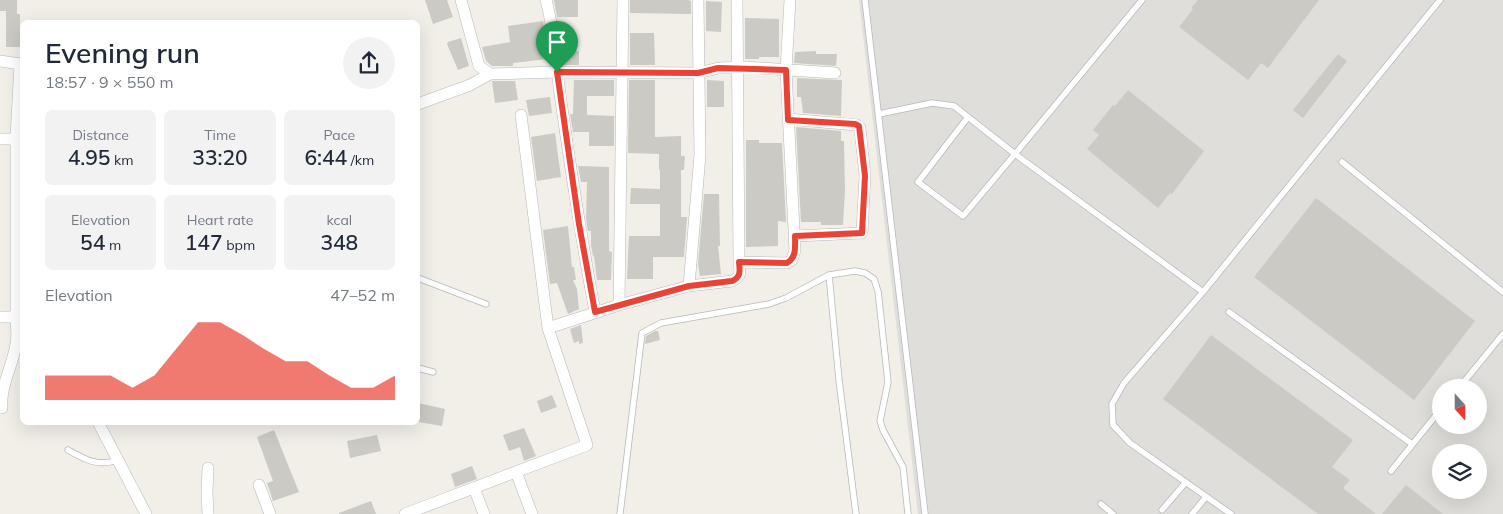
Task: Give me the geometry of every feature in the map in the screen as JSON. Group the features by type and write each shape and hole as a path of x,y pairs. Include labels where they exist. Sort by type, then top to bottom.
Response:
{"street":[{"path":"461,0 479,66 490,74"},
{"path":"546,0 552,21 557,72 579,224 595,312"},
{"path":"619,305 623,0"},
{"path":"689,286 700,155 698,0"},
{"path":"548,328 595,312 689,286 737,279 740,273 737,0"},
{"path":"739,262 787,263 792,260 795,254 786,70 790,0"},
{"path":"0,61 20,64"},
{"path":"420,103 470,85 490,74 557,72 698,73 718,68 835,74"},
{"path":"2,408 0,405 0,387 18,354 16,344 19,317 20,101"},
{"path":"405,514 421,511 474,488 587,445 548,328 521,115"},
{"path":"788,120 857,125 860,128 865,176 862,233 795,236"},
{"path":"0,139 19,138"},
{"path":"0,317 19,317"},
{"path":"100,425 146,514"},
{"path":"208,468 208,514"},
{"path":"516,472 532,514"},
{"path":"259,485 270,514"},
{"path":"474,488 484,514"}],"lane":[{"path":"865,0 925,514"},
{"path":"968,117 918,182 962,216 1142,0"},
{"path":"1231,514 1130,443 1114,425 1112,404 1124,383 1203,292 1440,0"},
{"path":"879,114 932,103 954,106 1015,154 1203,292"},
{"path":"1342,162 1503,292"},
{"path":"620,514 642,333 661,323 769,304 786,298 829,274 855,271 865,273 874,279 876,285 888,382 880,420 902,468 908,514"},
{"path":"829,274 839,380 856,514"},
{"path":"420,279 486,304"},
{"path":"1229,312 1412,444"},
{"path":"1466,379 1503,334"},
{"path":"420,369 433,372"},
{"path":"1391,470 1432,420"},
{"path":"68,450 87,460 107,464 118,460"},
{"path":"1162,510 1186,482"},
{"path":"1192,514 1206,496"},
{"path":"1101,504 1113,514"}],"shaded area":[{"path":"859,0 1503,0 1503,514 918,514"}],"building":[{"path":"0,0 17,0 17,14 20,14 20,47 6,47 6,11 0,11"},
{"path":"425,0 447,0 453,17 433,24"},
{"path":"554,0 578,0 578,17 557,17"},
{"path":"630,0 688,0 691,1 691,14 630,13"},
{"path":"1198,0 1319,0 1268,68 1261,63 1248,80 1179,27"},
{"path":"706,1 722,2 721,32 706,31"},
{"path":"745,18 779,19 779,57 745,59"},
{"path":"543,21 547,59 513,63 513,66 492,66 486,61 482,47 510,42 508,26"},
{"path":"630,33 654,33 655,65 630,65"},
{"path":"461,38 469,66 458,70 447,44"},
{"path":"563,50 579,51 579,65 564,65"},
{"path":"816,51 816,54 837,54 836,66 794,63 795,52"},
{"path":"1338,54 1347,61 1303,118 1293,110"},
{"path":"797,78 842,80 841,116 803,113 801,97 797,97"},
{"path":"574,80 614,80 614,96 587,96 587,115 614,116 614,146 589,146 589,132 573,132 570,114 573,114"},
{"path":"629,80 655,80 655,137 681,136 681,156 685,156 684,170 681,170 681,217 687,217 684,257 653,257 653,279 627,279 629,236 660,236 660,204 630,204 631,188 660,189 660,170 659,154 628,153"},
{"path":"707,80 724,81 724,107 707,107"},
{"path":"492,81 515,81 518,100 495,103"},
{"path":"1128,90 1204,151 1172,194 1170,193 1158,208 1087,149 1099,135 1093,130"},
{"path":"550,97 552,113 529,116 526,100"},
{"path":"796,127 841,131 841,141 844,141 845,190 843,225 821,225 821,222 801,222"},
{"path":"555,133 561,177 537,181 531,137"},
{"path":"746,140 759,140 759,143 782,143 786,222 778,221 778,246 746,247"},
{"path":"578,166 609,167 611,280 597,280 591,245 591,231 588,231 586,219 587,182 581,182"},
{"path":"704,194 719,194 720,246 718,246 721,274 700,276 698,264"},
{"path":"1316,198 1475,321 1414,400 1254,277"},
{"path":"568,226 572,267 574,267 576,280 573,280 577,289 579,309 568,314 557,283 550,284 543,230"},
{"path":"581,325 583,343 579,344 579,341 574,343 570,329"},
{"path":"658,331 660,340 645,344 646,336"},
{"path":"1211,335 1353,440 1332,467 1350,480 1343,488 1376,514 1318,514 1163,399"},
{"path":"552,395 557,407 541,413 537,401"},
{"path":"420,403 445,409 442,426 420,422"},
{"path":"524,428 536,456 524,461 520,447 509,451 503,435"},
{"path":"274,430 299,492 273,501 267,483 273,481 257,437"},
{"path":"377,435 381,451 350,458 347,441"},
{"path":"472,466 477,479 455,487 451,474"},
{"path":"1406,485 1443,514 1382,514"},
{"path":"371,501 376,514 339,514 339,513"}],"route":[{"path":"718,68 786,70 788,120 855,124 860,128 865,176 862,233 795,236 795,254 792,260 787,263 739,262 739,276 732,281 689,286 595,312 579,224 557,72 698,73 718,68"}]}
